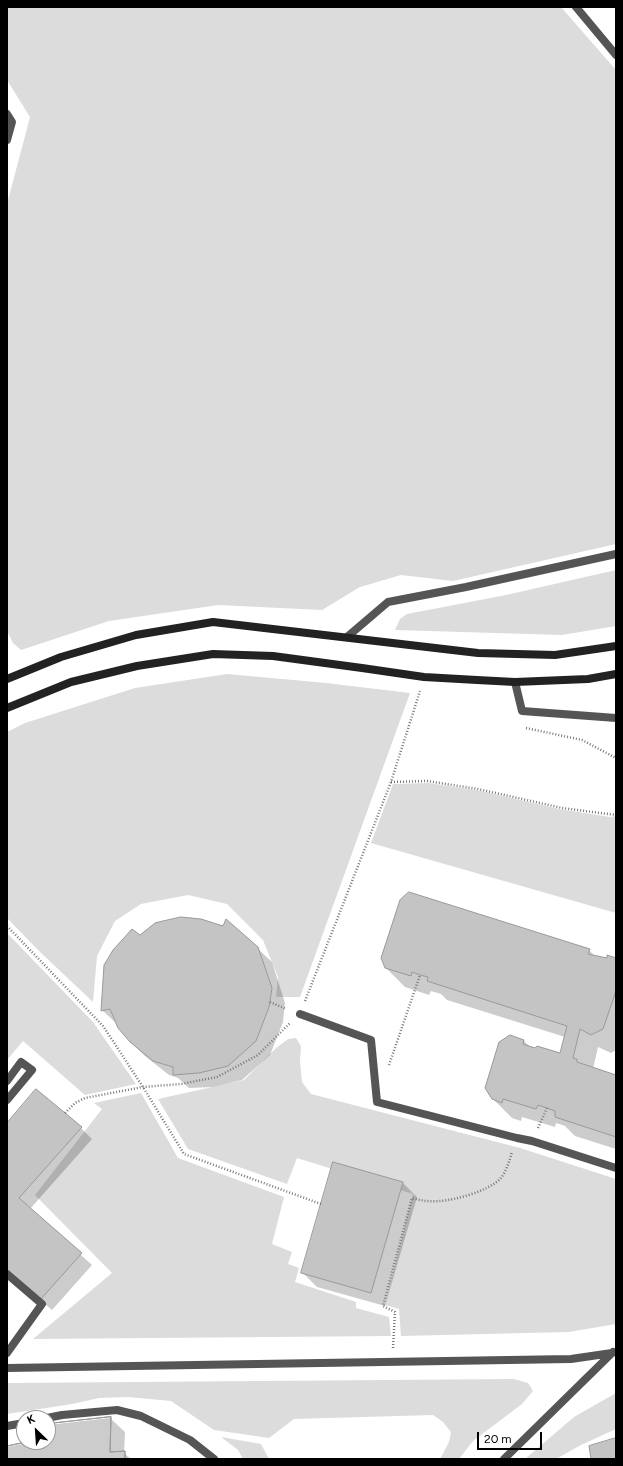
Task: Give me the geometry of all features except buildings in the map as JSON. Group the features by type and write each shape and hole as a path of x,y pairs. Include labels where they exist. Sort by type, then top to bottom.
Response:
{"street":[{"path":"576,7 616,55"},
{"path":"7,114 12,122 7,140"},
{"path":"347,637 388,602 466,587 616,554"},
{"path":"7,679 61,657 136,635 213,622 478,653 555,655 616,646"},
{"path":"7,708 71,682 137,666 212,654 273,656 424,677 515,682 588,679 616,674"},
{"path":"515,682 522,711 616,718"},
{"path":"300,1014 371,1040 377,1102 532,1141 616,1168"},
{"path":"7,1081 21,1062 32,1070 7,1100"},
{"path":"7,1274 42,1304 7,1353"},
{"path":"7,1368 571,1359 614,1352"},
{"path":"504,1459 614,1352"},
{"path":"56,1416 117,1410 141,1416 190,1440 214,1459"}],"path":[{"path":"65,1114 75,1103 85,1098 142,1087 181,1084 218,1077 258,1055 300,1014 391,782 424,677"},
{"path":"522,711 524,728 582,740 616,758"},
{"path":"391,782 427,781 471,788 562,808 616,815"},
{"path":"7,926 103,1026 184,1154 321,1204"},
{"path":"387,1072 420,975"},
{"path":"532,1141 547,1108"},
{"path":"393,1362 395,1312 383,1306 412,1198 423,1201 441,1201 463,1197 490,1186 499,1180 508,1166 516,1138"}],"shaded area":[{"path":"7,7 561,7 616,70 616,544 453,581 401,575 360,587 322,610 218,605 109,621 21,650 13,643 7,631 7,204 30,117 7,80"},
{"path":"616,570 616,626 562,635 395,630 400,619 407,614 506,595"},
{"path":"227,674 326,683 410,693 300,997 276,997 278,977 263,940 227,904 188,895 141,904 115,921 97,956 93,1002 39,951 7,918 7,732 25,723 135,688"},
{"path":"428,783 477,790 559,809 610,817 616,816 616,913 371,843 393,784"},
{"path":"7,933 93,1022 136,1084 85,1095 23,1041 7,1060"},
{"path":"296,1038 301,1046 300,1061 302,1082 311,1094 520,1148 616,1179 616,1324 569,1332 401,1336 399,1309 385,1305 413,1194 297,1158 287,1184 188,1149 158,1099 244,1080 276,1048 288,1039"},
{"path":"141,1093 178,1158 284,1197 272,1244 292,1252 288,1264 299,1268 295,1282 356,1302 356,1308 389,1317 391,1336 33,1339 112,1273 35,1195 102,1109 94,1103"},
{"path":"514,1379 528,1383 533,1391 522,1404 473,1441 459,1459 440,1459 449,1442 451,1432 443,1422 433,1415 294,1419 269,1438 214,1430 171,1401 128,1397 99,1398 33,1410 16,1410 16,1413 7,1414 7,1383"},
{"path":"616,1393 616,1429 581,1445 556,1459 525,1459 574,1417"},
{"path":"221,1437 261,1444 269,1459 243,1459 238,1450"}]}
